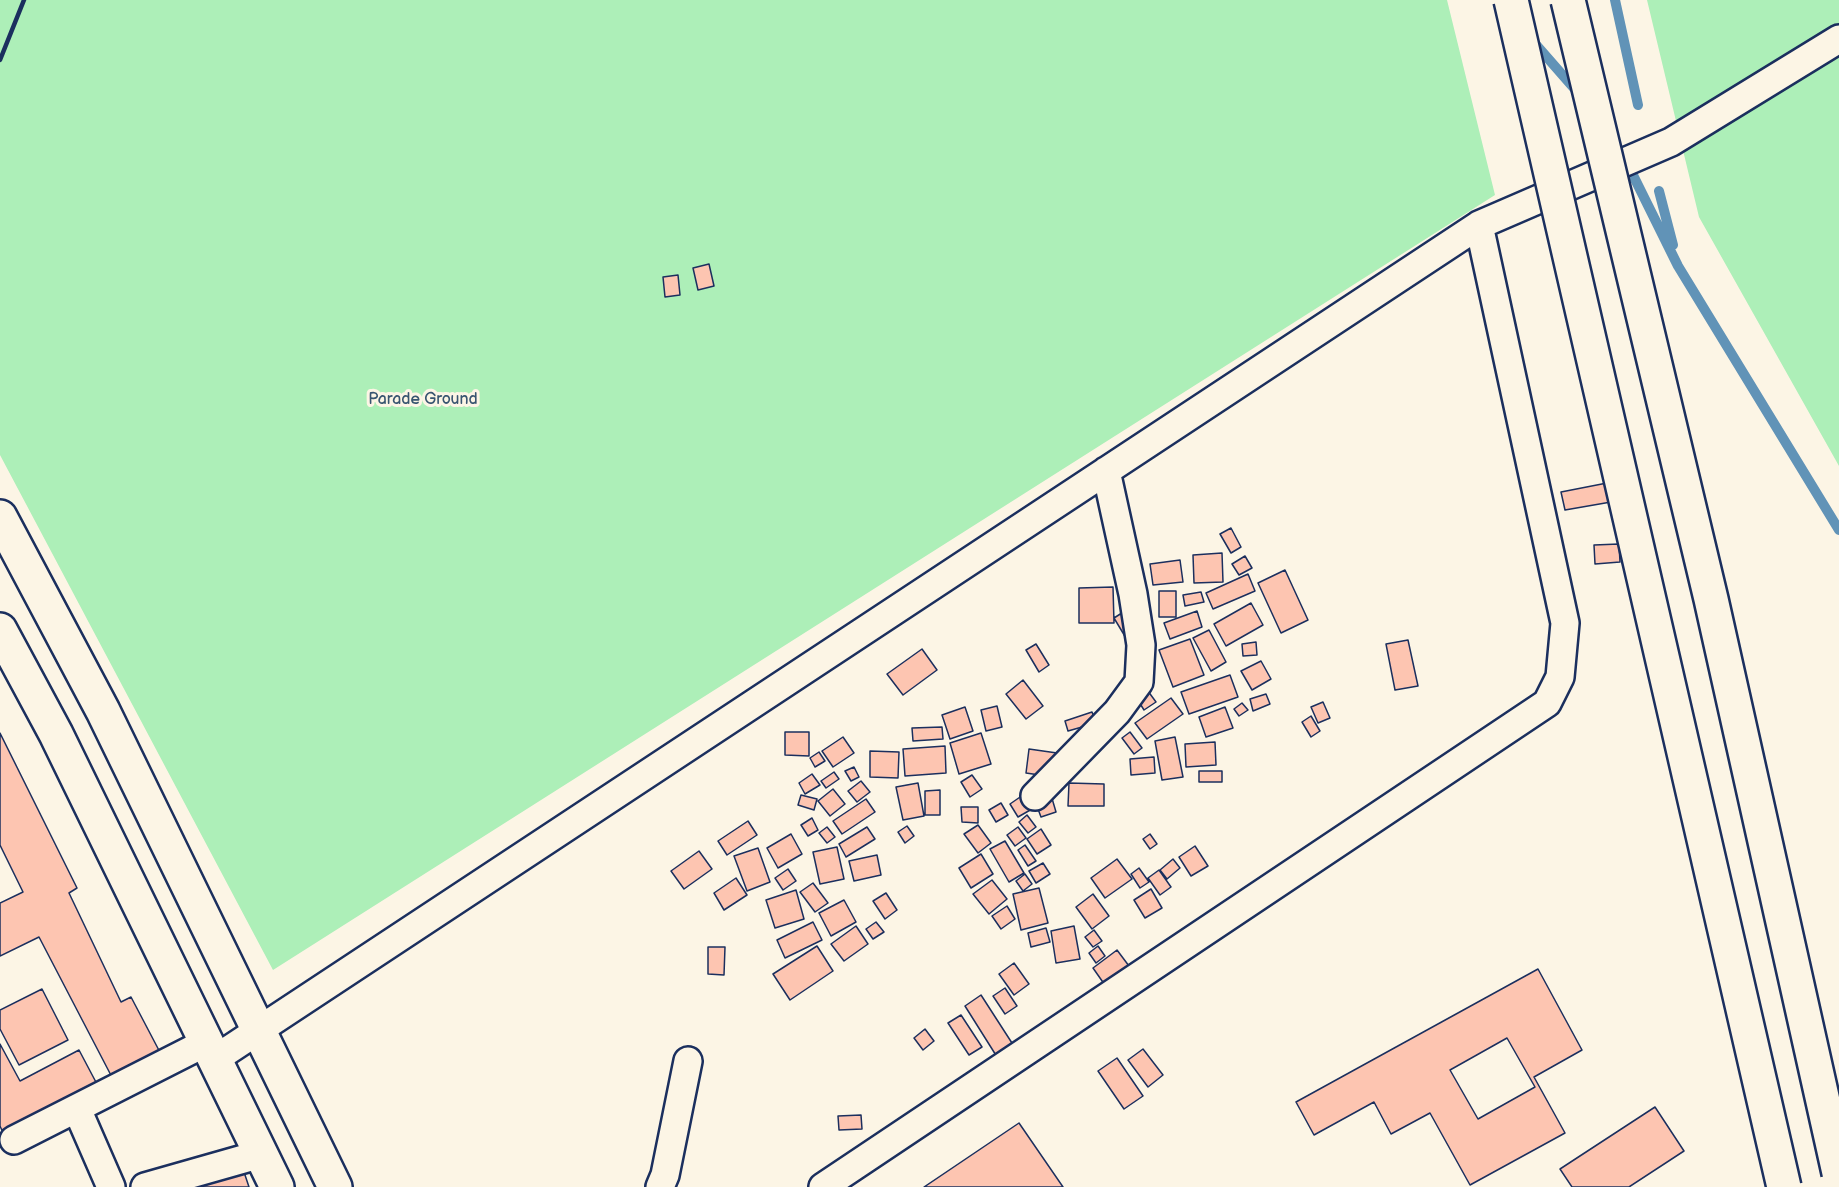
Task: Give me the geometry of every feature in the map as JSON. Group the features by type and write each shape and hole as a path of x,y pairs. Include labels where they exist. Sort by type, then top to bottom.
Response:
{"main road":[{"path":"1511,0 1784,1187"},
{"path":"1568,0 1711,599 1839,1173"},
{"path":"0,517 103,711 335,1187"},
{"path":"0,630 56,734 277,1187"}],"street":[{"path":"14,1140 77,1109 260,1031 1479,225 1671,142 1839,39"},
{"path":"823,1187 1547,703 1560,677 1565,622 1479,225"},
{"path":"1035,796 1117,712 1139,682 1141,645 1133,594 1106,471"},
{"path":"660,1187 665,1175 688,1061"},
{"path":"77,1109 111,1187"},
{"path":"145,1187 261,1154"}],"green space":[{"name":"Parade Ground","path":"0,0 1447,0 1495,195 273,970 0,455"},
{"path":"1647,0 1839,0 1839,466 1699,217"}],"building":[{"path":"709,264 714,286 698,290 693,268"},
{"path":"678,275 680,295 665,297 663,277"},
{"path":"1607,483 1611,502 1565,510 1561,492"},
{"path":"1231,528 1241,547 1231,553 1220,534"},
{"path":"1619,544 1620,562 1595,564 1594,545"},
{"path":"1222,553 1223,582 1194,583 1193,555"},
{"path":"1245,556 1252,568 1239,575 1232,564"},
{"path":"1180,560 1183,582 1153,585 1150,564"},
{"path":"1285,570 1308,620 1281,633 1258,583"},
{"path":"1248,574 1255,591 1213,609 1206,593"},
{"path":"1113,587 1114,623 1079,623 1079,588"},
{"path":"1159,591 1176,591 1176,617 1159,617"},
{"path":"1201,592 1204,602 1185,606 1183,595"},
{"path":"1251,603 1263,625 1226,646 1214,624"},
{"path":"1125,611 1137,631 1126,638 1114,618"},
{"path":"1197,611 1202,627 1170,639 1164,623"},
{"path":"1209,630 1226,662 1211,671 1193,638"},
{"path":"1190,639 1204,675 1173,687 1159,650"},
{"path":"1408,640 1418,686 1395,690 1386,644"},
{"path":"1256,642 1257,655 1243,656 1242,644"},
{"path":"1036,644 1049,665 1039,672 1026,650"},
{"path":"922,649 937,670 903,695 887,674"},
{"path":"1261,661 1271,679 1252,690 1241,671"},
{"path":"1230,675 1238,697 1189,714 1181,692"},
{"path":"1023,680 1043,706 1026,719 1006,694"},
{"path":"1145,687 1156,702 1144,710 1134,694"},
{"path":"1266,694 1270,704 1253,711 1250,699"},
{"path":"1171,698 1183,714 1147,739 1135,723"},
{"path":"1323,702 1330,718 1318,723 1311,707"},
{"path":"1242,703 1248,710 1239,716 1234,709"},
{"path":"997,706 1002,727 986,731 981,710"},
{"path":"965,707 973,731 950,739 942,715"},
{"path":"1225,707 1233,728 1206,737 1199,717"},
{"path":"1092,712 1096,723 1068,731 1065,721"},
{"path":"1311,716 1320,731 1311,737 1302,722"},
{"path":"942,727 943,739 913,741 912,728"},
{"path":"785,732 809,732 809,756 785,755"},
{"path":"1130,732 1142,748 1134,754 1122,738"},
{"path":"0,733 77,888 69,893 121,1002 131,997 163,1058 115,1083 39,937 0,956 0,903 23,892 0,845"},
{"path":"981,733 991,764 959,774 950,743"},
{"path":"843,737 854,753 833,767 822,751"},
{"path":"1175,737 1183,777 1162,780 1155,741"},
{"path":"1215,742 1216,765 1186,767 1185,744"},
{"path":"945,746 946,773 905,776 903,749"},
{"path":"1029,749 1057,753 1053,777 1026,773"},
{"path":"870,751 899,752 898,778 870,777"},
{"path":"819,752 825,761 815,767 810,758"},
{"path":"1154,757 1155,773 1131,775 1130,759"},
{"path":"854,767 859,777 851,781 845,771"},
{"path":"1199,771 1222,771 1222,782 1199,782"},
{"path":"834,772 839,779 826,788 821,781"},
{"path":"812,774 820,785 805,794 799,783"},
{"path":"972,775 982,789 970,797 961,782"},
{"path":"861,781 870,792 857,802 848,791"},
{"path":"918,783 924,816 903,820 896,787"},
{"path":"1069,783 1104,784 1104,806 1068,806"},
{"path":"833,789 845,804 830,816 818,801"},
{"path":"940,790 940,815 925,815 925,791"},
{"path":"801,795 817,799 814,810 798,805"},
{"path":"1023,795 1032,809 1018,817 1010,804"},
{"path":"1051,795 1056,812 1041,817 1035,801"},
{"path":"866,799 875,812 842,834 833,821"},
{"path":"1001,803 1008,815 996,822 989,810"},
{"path":"961,807 978,807 978,823 962,822"},
{"path":"1027,815 1036,827 1028,833 1019,822"},
{"path":"812,818 818,830 808,836 801,825"},
{"path":"748,821 757,835 727,855 718,841"},
{"path":"978,825 991,843 978,853 964,834"},
{"path":"907,826 914,836 905,843 898,832"},
{"path":"827,827 835,837 827,843 819,833"},
{"path":"867,827 875,839 846,857 839,844"},
{"path":"1018,827 1026,838 1015,846 1007,835"},
{"path":"1041,829 1051,845 1037,854 1027,839"},
{"path":"791,834 802,854 778,868 767,848"},
{"path":"1150,834 1157,844 1150,849 1143,839"},
{"path":"1005,841 1024,873 1009,882 990,849"},
{"path":"1025,845 1036,861 1028,866 1018,850"},
{"path":"1195,846 1208,866 1191,876 1179,857"},
{"path":"837,847 844,879 820,884 813,852"},
{"path":"758,848 770,882 747,891 734,856"},
{"path":"699,851 712,869 684,889 671,871"},
{"path":"981,854 993,874 971,888 959,868"},
{"path":"877,855 881,875 854,881 849,861"},
{"path":"1117,859 1132,879 1105,898 1091,878"},
{"path":"1173,859 1180,868 1167,879 1160,870"},
{"path":"1043,863 1050,874 1036,883 1029,871"},
{"path":"1139,868 1149,882 1140,888 1131,874"},
{"path":"788,869 796,881 783,890 775,878"},
{"path":"1159,870 1171,887 1160,895 1148,878"},
{"path":"1025,874 1032,884 1023,891 1016,881"},
{"path":"736,878 747,895 724,910 714,893"},
{"path":"992,880 1007,899 989,914 973,894"},
{"path":"813,883 828,903 815,912 800,892"},
{"path":"1039,888 1048,923 1021,930 1013,894"},
{"path":"1151,889 1162,908 1145,918 1134,900"},
{"path":"796,890 804,919 775,928 766,900"},
{"path":"886,893 897,910 885,919 873,901"},
{"path":"1093,894 1109,916 1092,929 1076,907"},
{"path":"844,900 856,922 831,936 819,913"},
{"path":"1007,906 1015,919 1001,929 992,916"},
{"path":"813,922 822,940 785,958 777,940"},
{"path":"876,922 884,932 873,939 866,929"},
{"path":"856,926 868,944 844,961 831,944"},
{"path":"1074,926 1080,959 1056,963 1051,931"},
{"path":"1046,928 1050,942 1031,947 1028,933"},
{"path":"1094,930 1102,941 1093,947 1085,937"},
{"path":"817,946 833,971 790,1000 773,974"},
{"path":"1098,946 1105,956 1096,963 1089,953"},
{"path":"708,947 725,947 724,975 708,974"},
{"path":"1117,950 1132,970 1107,988 1093,968"},
{"path":"1014,963 1029,984 1014,995 999,974"},
{"path":"1538,969 1582,1050 1534,1077 1565,1133 1470,1185 1430,1113 1391,1134 1374,1102 1314,1135 1296,1102","holes":["1507,1038 1535,1087 1478,1119 1450,1070"]},
{"path":"1005,988 1017,1006 1005,1014 993,996"},
{"path":"42,989 68,1040 19,1065 0,1029 0,1010"},
{"path":"981,995 1021,1057 1004,1068 965,1006"},
{"path":"961,1015 982,1047 969,1055 948,1023"},
{"path":"925,1029 934,1041 923,1050 914,1038"},
{"path":"0,1044 20,1081 79,1050 98,1086 4,1135 0,1126"},
{"path":"1143,1049 1163,1075 1148,1087 1128,1060"},
{"path":"1117,1058 1143,1096 1124,1109 1098,1071"},
{"path":"1655,1107 1684,1151 1629,1187 1572,1187 1560,1169"},
{"path":"861,1115 862,1129 839,1130 838,1116"},
{"path":"1019,1123 1063,1187 924,1187"},
{"path":"241,1163 249,1187 186,1187"}],"waterway":[{"path":"1615,0 1638,105"},
{"path":"1531,39 1580,95"},
{"path":"1626,161 1678,266 1839,530"},
{"path":"1659,191 1673,245"}],"railway":[{"path":"0,60 24,0"}]}
